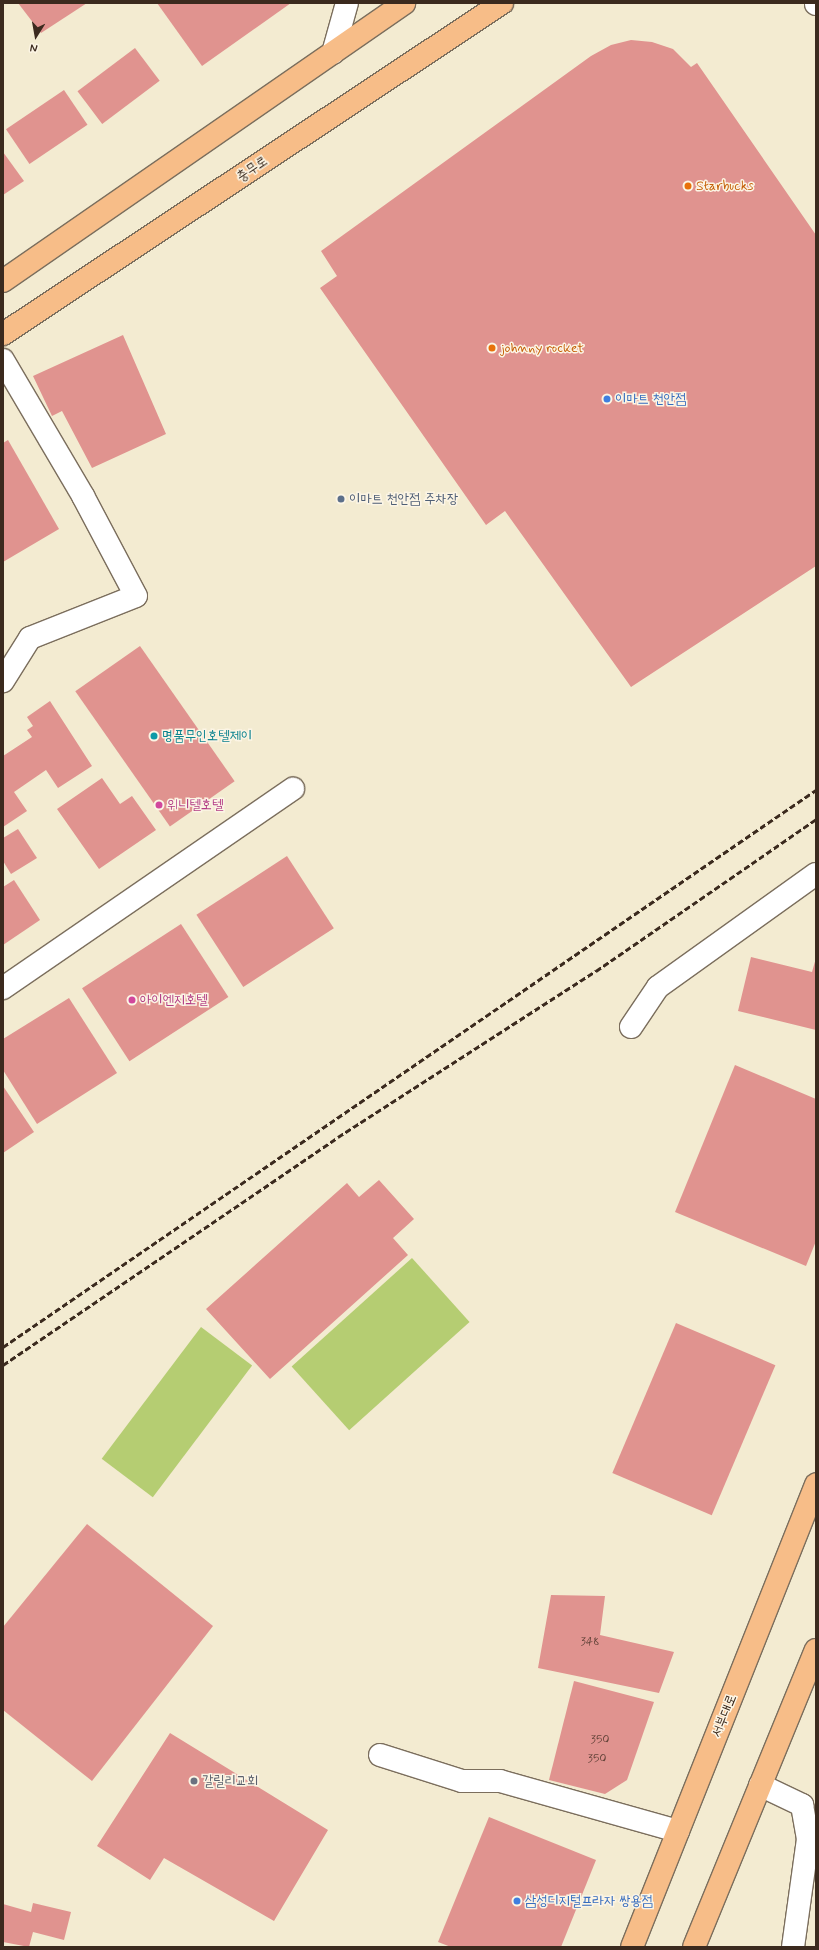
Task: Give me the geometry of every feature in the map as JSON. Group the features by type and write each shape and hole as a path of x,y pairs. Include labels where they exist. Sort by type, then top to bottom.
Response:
{"main road":[{"path":"3,281 404,3"},
{"name":"충무로","path":"3,334 502,3"},
{"name":"서부대로","path":"632,1947 816,1484"},
{"path":"694,1947 816,1650"}],"street":[{"path":"333,53 347,3"},
{"path":"3,360 83,496 136,596 30,638 3,681"},
{"path":"3,988 293,789"},
{"path":"631,1027 658,987 816,874"},
{"path":"804,1515 816,1472"},
{"path":"380,1755 462,1781 500,1781 678,1831"},
{"path":"760,1785 802,1805 808,1839 793,1947"}],"green space":[{"path":"412,1258 470,1322 349,1430 292,1366"},
{"path":"201,1327 252,1366 153,1497 102,1459"}],"building":[{"path":"18,3 87,3 41,33"},
{"path":"157,3 291,3 202,66"},
{"name":"이마트 천안점","path":"631,40 652,42 673,49 691,67 697,63 816,235 816,566 631,687 505,511 486,525 320,288 337,276 321,251 591,56 611,45"},
{"path":"135,48 160,81 102,124 77,91"},
{"path":"64,90 87,125 29,164 6,129"},
{"path":"3,152 24,181 3,195"},
{"path":"123,335 166,434 92,468 62,411 52,416 33,376"},
{"path":"8,440 59,529 3,562 3,443"},
{"name":"명품무인호텔제이","path":"140,646 235,781 170,826 75,691"},
{"path":"50,701 92,766 58,788 46,770 14,792 27,811 3,827 3,756 32,737 27,730 33,726 27,717"},
{"path":"102,778 120,804 132,796 156,830 99,869 57,809"},
{"path":"18,829 37,858 11,874 3,861 3,838"},
{"path":"287,856 334,928 243,987 196,915"},
{"path":"14,880 40,920 3,945 3,887"},
{"path":"181,924 228,997 129,1061 82,988"},
{"path":"751,957 812,972 816,958 816,1030 738,1011"},
{"path":"69,998 117,1073 37,1124 3,1070 3,1039"},
{"path":"735,1065 816,1099 816,1241 806,1266 675,1212"},
{"path":"3,1086 34,1132 3,1153"},
{"path":"379,1180 414,1219 393,1238 408,1255 270,1379 206,1309 347,1183 359,1197"},
{"path":"676,1323 775,1365 712,1515 612,1473"},
{"path":"87,1524 213,1626 92,1781 3,1710 3,1627"},
{"path":"551,1595 605,1596 600,1635 674,1652 659,1693 538,1668"},
{"path":"574,1681 654,1702 627,1780 605,1794 549,1780"},
{"name":"갈릴리교회","path":"170,1733 328,1830 274,1921 164,1858 150,1880 97,1846"},
{"name":"삼성디지털프라자 쌍용점","path":"489,1817 596,1860 561,1947 451,1947 438,1942"},
{"path":"33,1903 71,1912 64,1940 33,1932 29,1947 3,1942 3,1904 31,1912"}],"railway":[{"path":"3,1347 816,790"},
{"path":"3,1365 338,1137 596,971 816,819"}],"place":[{"name":"Starbucks","path":"688,186"},
{"name":"johnny rocket","path":"492,348"},
{"name":"이마트 천안점","path":"607,399"},
{"name":"이마트 천안점 주차장","path":"341,499"},
{"name":"명품무인호텔제이","path":"154,736"},
{"name":"위니텔호텔","path":"159,805"},
{"name":"아이엔지호텔","path":"132,1000"},
{"name":"갈릴리교회","path":"194,1781"},
{"name":"삼성디지털프라자 쌍용점","path":"517,1901"}]}
